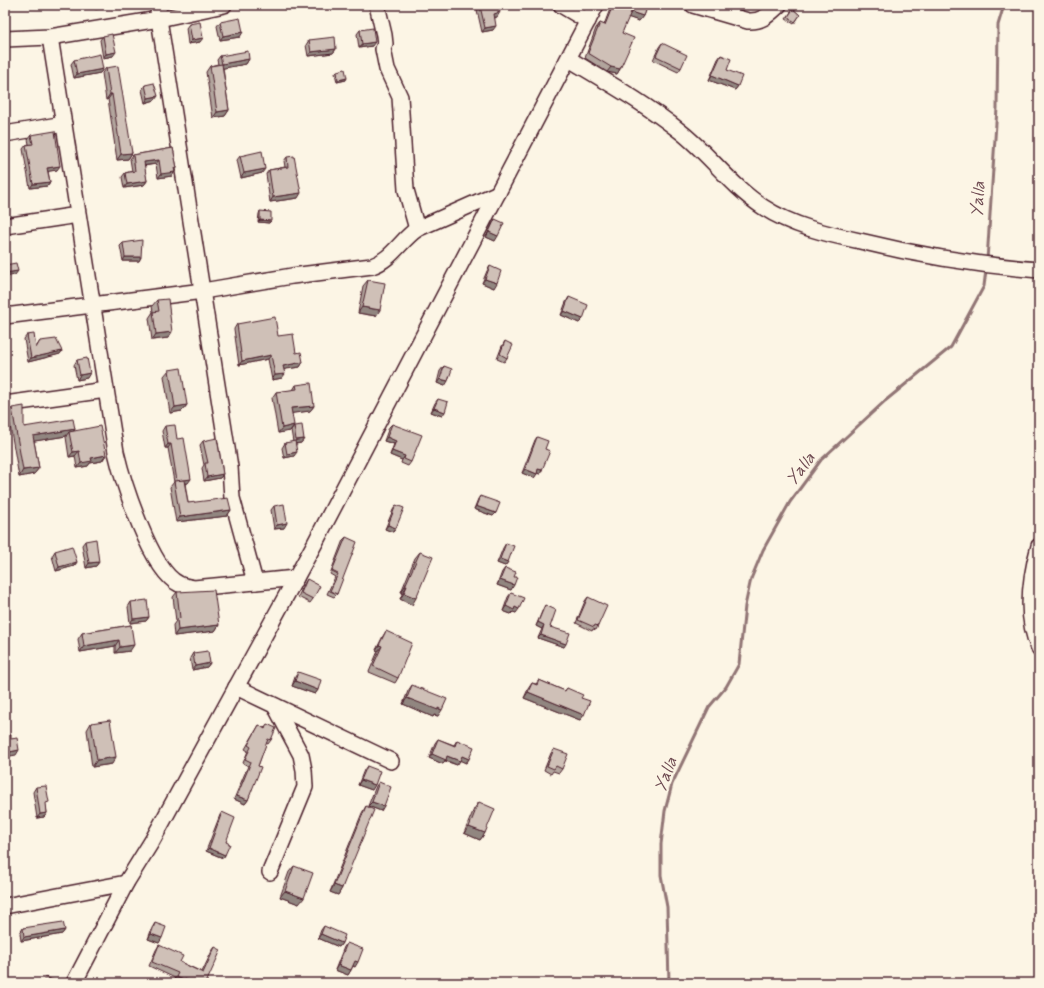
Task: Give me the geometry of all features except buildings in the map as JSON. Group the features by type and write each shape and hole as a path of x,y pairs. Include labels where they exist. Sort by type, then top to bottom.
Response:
{"street":[{"path":"5,39 50,37 158,12 224,5"},
{"path":"378,5 384,35 385,44 383,49 387,69 400,97 404,132 406,190 417,229"},
{"path":"561,5 588,21"},
{"path":"74,983 126,883 152,841 296,578 596,5"},
{"path":"693,5 748,21 757,22 765,18 779,5"},
{"path":"158,12 230,467 232,498 255,582"},
{"path":"50,37 116,452 123,483 155,557 166,573 178,584 194,588 296,578"},
{"path":"569,59 636,100 681,132 696,145 731,182 763,207 782,217 834,235 912,254 972,264 1039,270"},
{"path":"5,134 64,124"},
{"path":"5,316 203,292 292,276 372,266 381,263 407,236 417,229 498,193"},
{"path":"5,226 78,215"},
{"path":"5,404 106,390"},
{"path":"1039,546 1030,603 1033,636 1039,648"},
{"path":"236,687 391,761"},
{"path":"270,872 304,786 304,770 301,755 275,706"},
{"path":"5,906 126,883"}],"waterway":[{"name":"Yalla","path":"987,260 997,108 998,25 1004,5"},
{"name":"Yalla","path":"669,983 667,907 661,875 661,844 665,811 672,784 709,707 726,687 739,664 745,606 751,579 763,550 790,502 821,460 885,401 951,347 984,286 986,270"}]}
